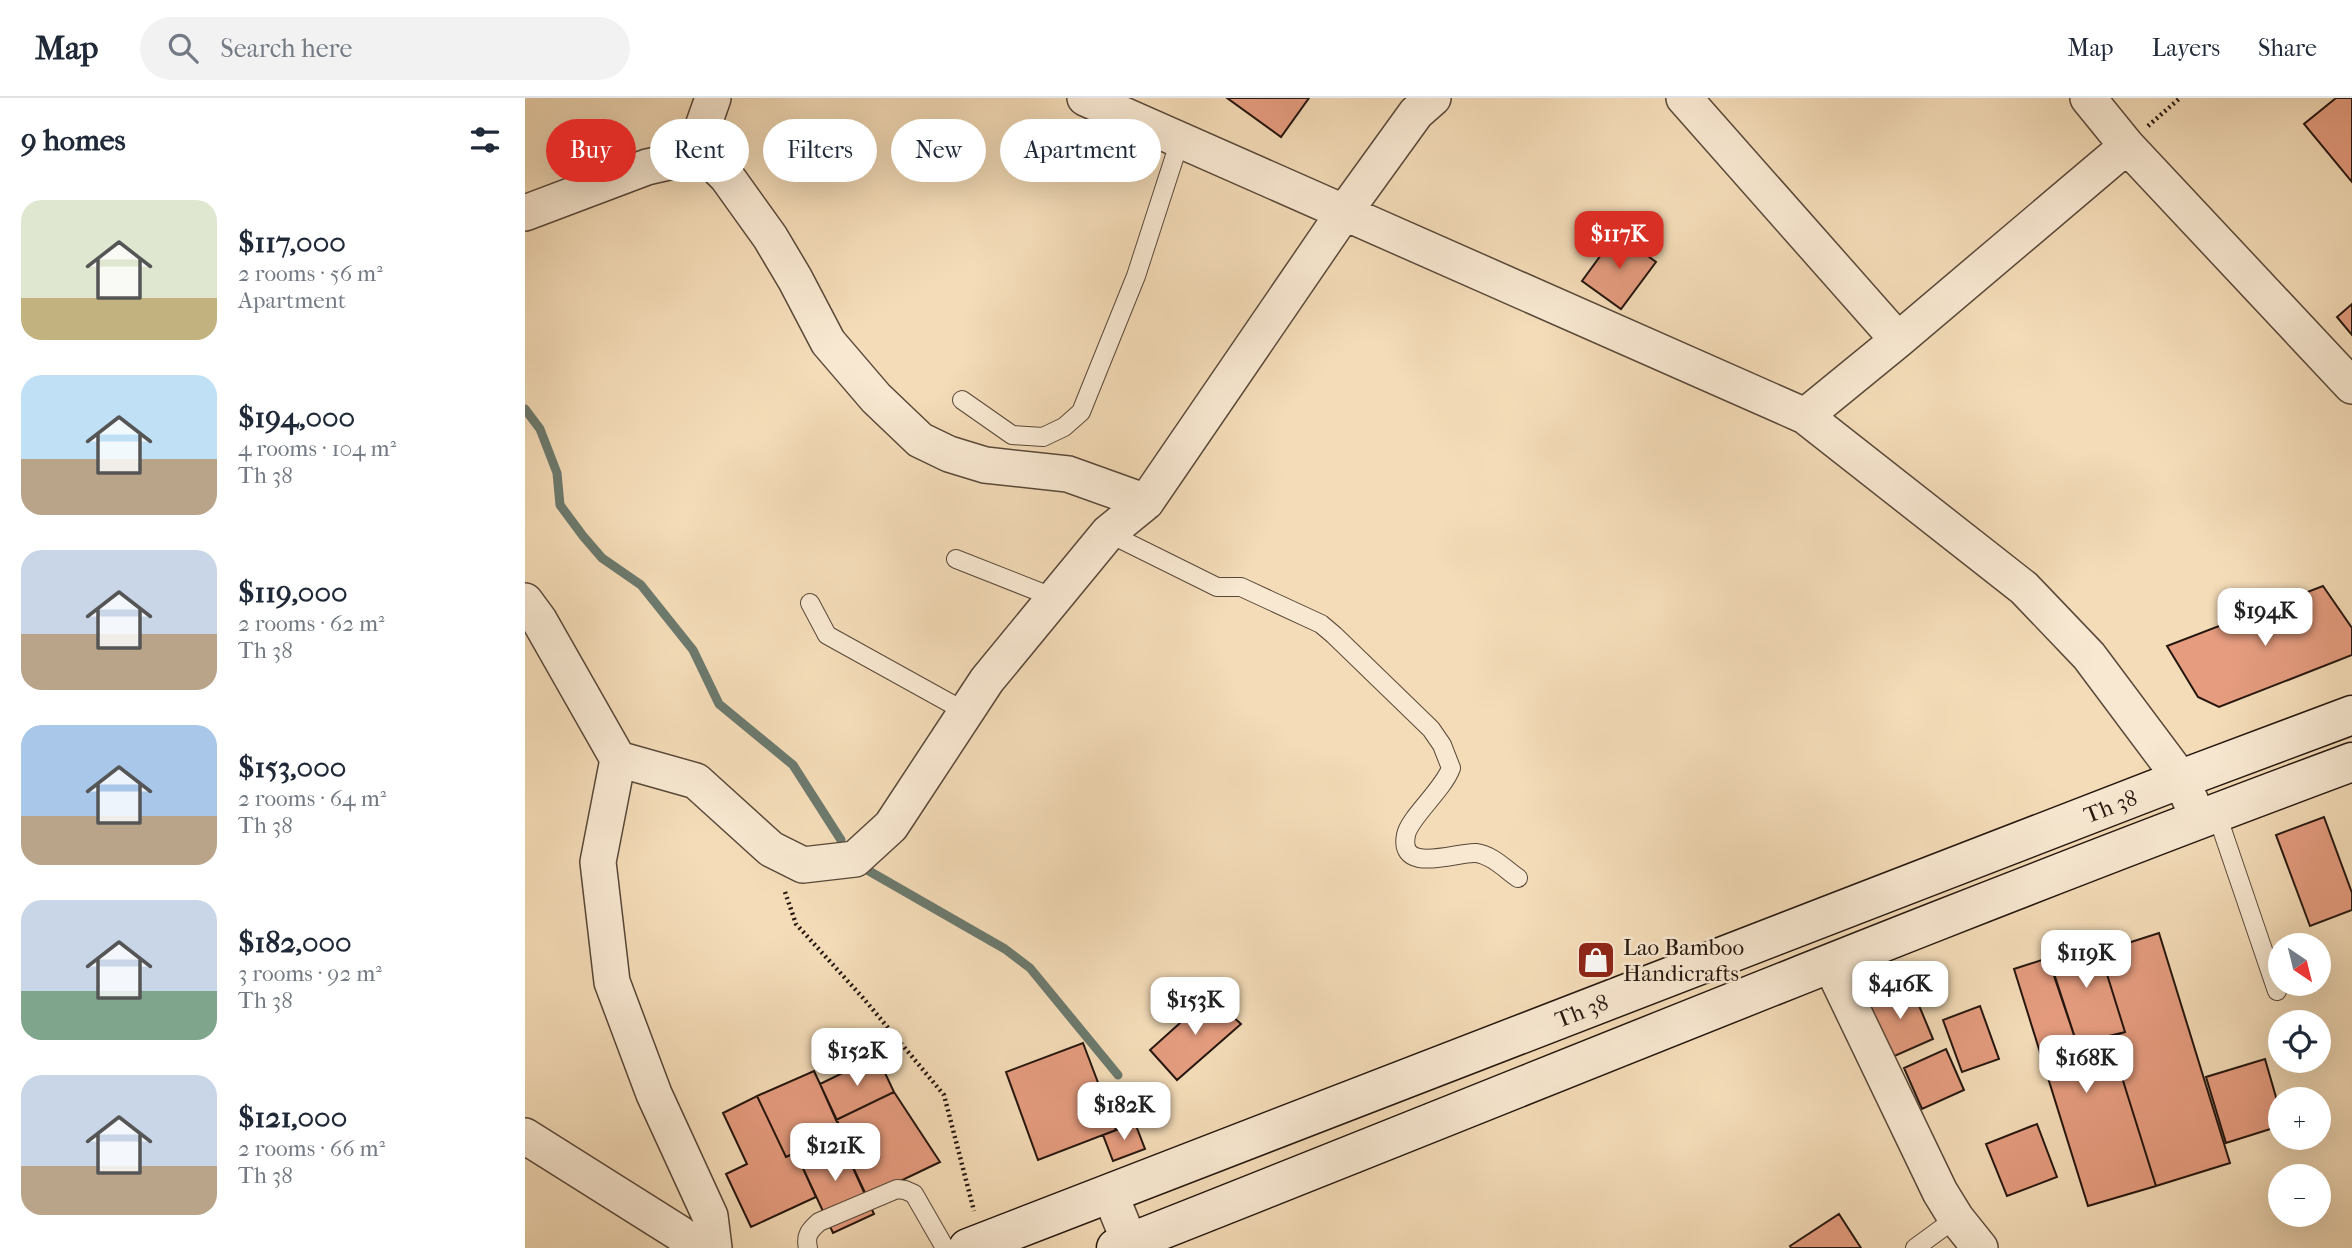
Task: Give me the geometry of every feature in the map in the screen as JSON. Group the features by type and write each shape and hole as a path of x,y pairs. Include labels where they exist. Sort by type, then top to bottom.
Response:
{"street":[{"path":"706,119 713,98"},
{"path":"1085,98 1805,416 2024,587 2089,656 2207,816"},
{"path":"618,759 697,781 771,849 803,865 855,859 891,826 987,680 1108,533 1146,502 1343,214 1416,113 1433,98"},
{"path":"1684,98 1898,340"},
{"path":"2088,98 2127,146 2352,386"},
{"path":"1805,416 2127,146"},
{"path":"525,213 650,166"},
{"path":"731,182 770,237 828,342 876,398 920,440 949,454 985,465 1068,474 1146,502"},
{"path":"525,601 546,632 618,759 598,862 612,982 654,1094 710,1216 714,1248"},
{"name":"Th 38","path":"976,1245 2352,715"},
{"name":"Th 38","path":"1126,1246 1830,963 2352,762"},
{"path":"1830,963 1940,1192 1980,1248"},
{"path":"525,1136 679,1233 698,1248"},
{"path":"1110,1194 1126,1246"}],"lane":[{"path":"962,400 1012,435 1043,437 1064,427 1081,412 1136,276 1180,141"},
{"path":"1108,533 1217,587 1241,587 1321,624 1431,729 1443,745 1451,768 1447,779 1411,824 1406,835 1407,849 1415,857 1427,859 1474,852 1487,856 1518,878"},
{"path":"956,559 1055,598"},
{"path":"810,603 827,635 966,712"},
{"path":"2207,816 2268,968"},
{"path":"808,1248 806,1239 811,1229 819,1222 897,1189 905,1189 914,1194 946,1248"},
{"path":"1915,1248 1956,1217"}],"path":[{"path":"2127,146 2180,98"},
{"path":"771,849 796,924 864,999 944,1095 976,1245"}],"building":[{"path":"1227,98 1309,98 1281,137"},
{"path":"2336,98 2352,98 2352,182 2304,124"},
{"path":"1617,233 1656,262 1621,309 1582,281"},
{"path":"2352,304 2352,335 2337,317"},
{"path":"2323,586 2352,628 2352,655 2219,707 2198,697 2167,646"},
{"path":"2324,817 2352,893 2352,910 2310,926 2276,835"},
{"path":"2092,933 2125,1032 2078,1047 2046,949"},
{"path":"2159,933 2230,1163 2156,1186 2109,1036 2125,1032 2100,952"},
{"path":"2048,958 2078,1047 2109,1036 2156,1186 2088,1206 2014,969"},
{"path":"1910,984 1933,1039 1890,1058 1866,1002"},
{"path":"1210,996 1241,1024 1177,1080 1150,1050"},
{"path":"1980,1006 1999,1059 1962,1072 1943,1020"},
{"path":"1083,1043 1116,1130 1038,1160 1006,1072"},
{"path":"1946,1049 1964,1090 1922,1109 1904,1068"},
{"path":"877,1056 894,1092 836,1120 820,1084"},
{"path":"2265,1059 2273,1087 2268,1087 2268,1130 2226,1143 2206,1077"},
{"path":"814,1071 842,1131 786,1157 757,1096"},
{"path":"894,1092 940,1162 867,1197 837,1133 842,1131 836,1120"},
{"path":"757,1096 786,1157 796,1153 816,1197 751,1227 726,1174 747,1164 723,1113"},
{"path":"1135,1123 1145,1149 1113,1161 1103,1135"},
{"path":"2037,1124 2057,1177 2007,1196 1986,1144"},
{"path":"837,1133 874,1214 833,1233 796,1153"},
{"path":"1839,1214 1861,1248 1791,1248 1790,1246"}],"waterway":[{"path":"525,409 540,429 557,473 560,505 602,558 641,585 693,650 719,704 793,765 841,840"},
{"path":"869,871 1005,949 1030,968 1118,1075"}],"place":[{"name":"Lao Bamboo Handicrafts","path":"1596,960"}]}
